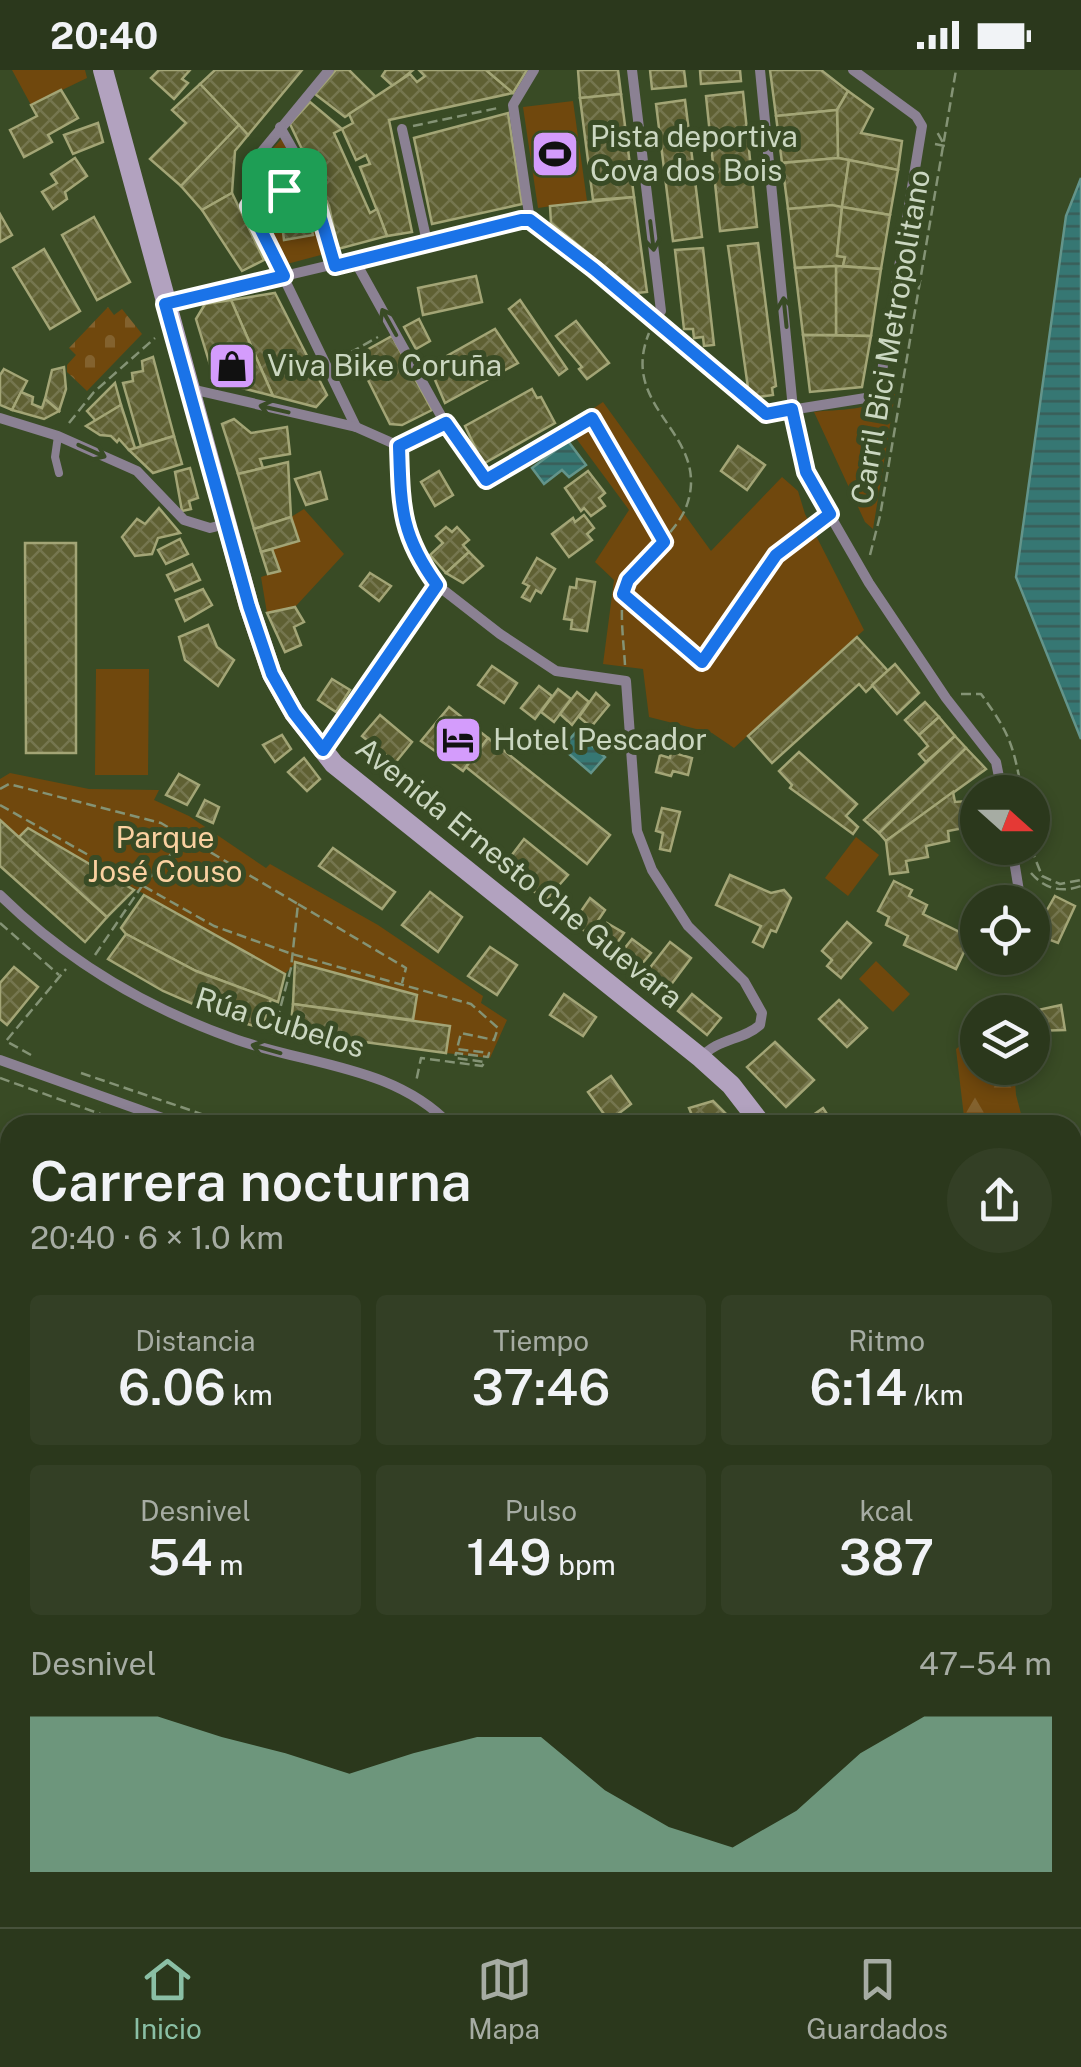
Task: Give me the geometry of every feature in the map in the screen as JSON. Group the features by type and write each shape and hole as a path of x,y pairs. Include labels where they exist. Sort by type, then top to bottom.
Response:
{"main road":[{"name":"Avenida Ernesto Che Guevara","path":"103,70 249,606 272,674 294,713 323,750 370,794 701,1058 731,1085 754,1115"}],"street":[{"path":"328,70 250,166 249,206 356,427"},
{"path":"530,220 513,105 534,70"},
{"path":"632,70 661,311 654,320"},
{"path":"760,70 792,409 806,472 869,583 946,698 996,762 999,775"},
{"path":"165,304 530,220 766,414 878,396 922,126 916,116 854,70"},
{"path":"280,126 310,180 335,266"},
{"path":"402,129 427,242"},
{"path":"191,389 356,427 399,446 446,423 356,261"},
{"path":"0,418 58,436 137,471 184,520 210,528 227,524"},
{"path":"399,446 401,514 418,558 437,585 556,671 626,681 637,832 652,870 688,926 744,982 762,1013 760,1025 750,1034 726,1040 718,1051 701,1058"},
{"name":"Rúa Cubelos","path":"0,894 34,929 86,967 172,1014 268,1051 352,1070 410,1094 437,1115"},
{"path":"0,1060 154,1115"}],"lane":[{"path":"58,436 56,457 60,472"}],"path":[{"name":"Carril Bici Metropolitano","path":"869,560 880,516 956,70"},
{"path":"402,129 513,105"},
{"path":"249,206 310,180"},
{"path":"625,661 623,594 628,580 664,542 684,512 691,484 686,458 646,387 642,370 644,346 654,320"},
{"path":"58,436 94,392 147,343 173,329"},
{"path":"327,366 393,329"},
{"path":"446,423 486,480 592,418 664,542"},
{"path":"623,594 702,662 776,555 830,514"},
{"path":"323,750 437,585"},
{"path":"954,683 962,694 981,694 1003,724 1014,744 1019,775"},
{"path":"0,789 9,784 161,823 406,968 401,984"},
{"path":"0,805 214,926 292,954 472,1004 498,1028 494,1040 461,1034 458,1049 488,1053 488,1057 456,1053 455,1058 484,1062 482,1066 421,1058 414,1081 426,1090"},
{"path":"33,1056 6,1041 68,968 80,976 142,886 186,838"},
{"path":"1026,865 1043,884 1065,892 1081,886"},
{"path":"1038,865 1042,876 1060,884 1081,880"},
{"path":"268,1051 292,954 298,904"},
{"path":"0,924 61,976"},
{"path":"70,1069 205,1115"},
{"path":"0,1078 103,1115"}],"green space":[{"path":"12,70 85,70 87,78 31,105"},
{"name":"Pista deportiva Cova dos Bois","path":"573,101 587,201 538,208 523,107"},
{"path":"286,134 310,180 332,252 287,264 257,203 254,169"},
{"path":"108,307 114,315 122,309 142,334 87,391 67,372 67,365 76,355 69,348"},
{"path":"888,392 895,394 873,529 865,522 814,412 865,406"},
{"path":"603,402 711,551 782,477 798,491 805,514 864,630 734,748 712,733 649,717 643,669 603,664 614,580 595,562 629,510 567,426"},
{"path":"304,509 344,554 295,607 267,613 261,577 279,571 272,549 299,541 291,517"},
{"path":"96,669 149,669 148,775 95,775"},
{"name":"Parque José Couso","path":"10,773 89,789 159,790 154,800 189,816 266,868 270,864 378,925 483,996 481,1003 507,1020 490,1058 446,1053 450,1026 413,1020 417,995 296,962 285,974 28,828 19,837 0,820 0,779"},
{"path":"856,837 879,855 848,896 825,878"},
{"path":"876,961 910,994 893,1012 859,979"},
{"path":"960,1046 960,1083 956,1049"},
{"path":"960,1085 1015,1085 1021,1115 964,1115"}],"water":[{"path":"1081,178 1081,739 1016,577 1066,216"},
{"path":"568,441 586,465 569,477 562,470 544,484 532,468"},
{"path":"576,732 605,757 591,773 562,748"}],"building":[{"path":"159,70 190,70 182,79 188,83 174,99 151,78"},
{"path":"215,70 302,70 248,135 200,84"},
{"path":"336,70 349,70 376,97 345,117 315,94"},
{"path":"386,70 413,70 393,86 382,76"},
{"path":"419,70 486,70 513,93 389,120 412,232 387,236 360,167 370,164 366,155 356,160 342,129 353,123 349,114 410,74 417,82 425,76"},
{"path":"486,70 527,70 513,93"},
{"path":"578,70 618,70 621,94 580,98"},
{"path":"650,70 684,70 686,86 652,89"},
{"path":"700,70 740,70 741,81 701,84"},
{"path":"770,70 821,70 848,91 837,110 776,116"},
{"path":"200,84 239,125 181,186 150,159 186,123 172,110"},
{"path":"61,90 78,118 48,135 52,142 24,157 10,130 37,116 31,105"},
{"path":"848,91 873,109 861,133 902,141 898,170 838,158 837,110"},
{"path":"743,92 757,227 720,231 706,96"},
{"path":"621,94 634,197 593,200 580,98"},
{"path":"685,100 702,237 673,241 656,104"},
{"path":"310,102 342,129 334,133 370,213 377,209 387,236 338,249 329,206 290,124"},
{"path":"837,110 838,158 782,163 776,116"},
{"path":"508,113 522,204 432,224 414,138"},
{"path":"98,123 103,142 73,154 64,135"},
{"path":"239,125 248,135 235,151 232,193 202,210 181,186"},
{"path":"75,158 87,176 65,192 67,199 53,209 42,192 57,183 51,174"},
{"path":"849,160 842,207 788,209 782,163"},
{"path":"849,160 898,170 890,215 842,207"},
{"path":"232,193 264,260 242,271 202,210"},
{"path":"634,197 647,292 637,293 551,223 550,206"},
{"path":"842,207 837,256 845,257 843,266 795,268 788,209"},
{"path":"842,207 890,215 881,269 843,266 845,257 837,256"},
{"path":"307,211 313,235 284,240 281,217"},
{"path":"0,214 12,235 0,242"},
{"path":"94,217 130,282 97,300 62,235"},
{"path":"758,243 776,386 772,388 773,395 758,397 748,388 728,246"},
{"path":"703,248 714,345 704,346 703,337 694,338 693,329 684,329 675,250"},
{"path":"44,249 80,311 50,329 13,268"},
{"path":"836,266 881,269 871,336 836,335"},
{"path":"836,266 836,335 803,335 795,268"},
{"path":"476,276 482,302 423,315 418,288"},
{"path":"275,293 327,395 316,407 273,396 231,300"},
{"path":"231,300 273,396 215,381 196,319 205,304"},
{"path":"520,300 567,369 559,375 509,309"},
{"path":"419,319 430,341 416,349 404,327"},
{"path":"576,321 609,363 587,379 556,336"},
{"path":"495,329 518,363 445,403 429,366"},
{"path":"803,335 871,336 862,387 810,392"},
{"path":"392,336 432,410 402,425 390,424 356,356"},
{"path":"153,357 174,436 141,446 123,383 133,381 132,373 143,371 142,361"},
{"path":"64,367 66,389 59,411 45,399 52,370"},
{"path":"4,369 27,381 12,410 0,405 0,375"},
{"path":"115,383 121,405 96,421 87,411"},
{"path":"532,389 555,423 483,464 465,426"},
{"path":"21,392 33,397 32,404 42,408 45,399 59,411 44,419 12,410"},
{"path":"121,405 135,448 129,450 119,439 117,442 86,426"},
{"path":"234,419 251,433 287,427 290,454 260,459 263,468 238,474 222,424"},
{"path":"174,436 182,464 153,473 129,450"},
{"path":"738,446 765,465 747,490 721,471"},
{"path":"288,462 291,517 254,529 238,474"},
{"path":"190,468 198,498 189,501 191,509 182,511 175,472"},
{"path":"439,471 453,495 435,506 421,482"},
{"path":"588,471 605,493 599,498 605,506 591,516 584,508 581,511 565,488"},
{"path":"320,472 327,499 306,505 295,479"},
{"path":"159,508 180,533 158,538 152,554 135,556 122,537 137,519 145,524"},
{"path":"584,515 594,528 587,534 592,540 569,557 552,534 573,518 575,522"},
{"path":"291,517 299,541 261,552 254,529"},
{"path":"446,527 452,532 457,527 469,540 463,545 469,552 446,573 430,555 443,543 436,536"},
{"path":"180,539 188,554 166,564 158,550"},
{"path":"25,543 76,543 76,753 26,753"},
{"path":"272,549 280,571 268,574 261,552"},
{"path":"469,552 483,566 463,583 446,573"},
{"path":"537,558 555,569 541,593 536,590 530,601 522,597 529,586 523,583"},
{"path":"192,564 200,580 175,591 167,575"},
{"path":"370,573 391,586 379,601 360,586"},
{"path":"577,579 595,582 587,631 571,629 572,620 564,619 570,587 576,588"},
{"path":"203,589 212,605 185,621 176,600"},
{"path":"295,607 304,622 294,627 301,645 285,652 267,613"},
{"path":"208,625 217,647 234,660 218,686 185,660 179,637"},
{"path":"857,637 888,671 866,692 859,684 772,763 748,736"},
{"path":"895,664 919,693 897,714 872,685"},
{"path":"492,666 517,683 504,703 478,685"},
{"path":"332,679 350,690 336,712 318,700"},
{"path":"539,686 552,696 535,719 521,708"},
{"path":"558,689 571,699 554,722 541,712"},
{"path":"577,692 589,702 572,725 560,714"},
{"path":"596,693 609,705 591,727 579,717"},
{"path":"925,702 939,717 919,735 905,720"},
{"path":"449,707 488,738 463,771 421,741"},
{"path":"380,715 412,742 395,763 362,736"},
{"path":"939,717 955,736 926,762 919,754 928,746 919,735"},
{"path":"282,735 291,749 275,762 263,745"},
{"path":"955,736 966,748 879,833 864,820"},
{"path":"488,738 610,835 587,864 466,767"},
{"path":"966,748 986,769 978,775 960,775 960,788 886,841 879,833"},
{"path":"671,752 692,758 688,775 656,772 660,755 670,758"},
{"path":"799,752 857,804 846,816 858,827 853,834 790,788 792,785 779,771"},
{"path":"304,758 320,779 307,791 288,772"},
{"path":"179,774 199,785 187,805 166,795"},
{"path":"953,792 955,802 960,802 960,829 948,831 949,841 926,846 928,857 906,861 908,872 890,874 886,841"},
{"path":"205,800 219,807 213,823 197,816"},
{"path":"662,808 680,812 670,851 660,849 663,833 656,831"},
{"path":"0,820 107,917 85,942 0,866"},
{"path":"28,828 134,890 107,917 19,837"},
{"path":"524,839 568,875 546,900 502,868"},
{"path":"333,848 395,892 382,909 319,866"},
{"path":"730,875 771,893 784,890 791,898 776,932 771,930 763,947 753,942 761,926 716,905"},
{"path":"894,881 912,890 909,896 927,905 923,914 960,932 960,960 956,969 904,945 908,936 886,925 889,917 878,911"},
{"path":"430,892 462,917 438,952 402,925"},
{"path":"144,895 285,974 278,1002 196,971 126,934 121,928"},
{"path":"1055,896 1075,906 1058,943 1050,940 1050,905"},
{"path":"590,898 605,910 589,934 573,923"},
{"path":"847,922 871,943 841,978 827,966 832,960 822,951"},
{"path":"607,923 624,933 610,953 595,942"},
{"path":"126,934 196,971 271,999 262,1028 225,1018 163,991 108,959"},
{"path":"632,939 651,953 636,971 617,958"},
{"path":"670,942 691,958 664,994 642,978"},
{"path":"490,947 517,965 497,995 468,976"},
{"path":"295,962 417,995 413,1020 293,1004"},
{"path":"14,967 38,987 7,1025 0,1019 0,983"},
{"path":"564,994 596,1017 583,1036 550,1015"},
{"path":"692,994 721,1018 707,1035 678,1011"},
{"path":"839,1000 867,1028 847,1047 819,1019"},
{"path":"293,1004 450,1026 446,1053 290,1032"},
{"path":"1061,1005 1065,1030 1050,1030 1050,1007"},
{"path":"775,1042 814,1080 786,1107 747,1067"},
{"path":"611,1076 631,1104 617,1115 605,1115 588,1092"},
{"path":"713,1101 728,1115 692,1115 689,1108"}],"place":[{"name":"Pista deportiva Cova dos Bois","path":"555,154"},
{"name":"Viva Bike Coruña","path":"232,366"},
{"name":"Hotel Pescador","path":"458,740"}],"route":[{"path":"310,180 335,266 530,220 766,414 792,409 806,472 830,514 776,555 702,662 623,594 628,580 664,542 592,418 486,480 446,423 399,446 401,514 418,558 437,585 323,750 294,713 272,674 249,606 165,304 284,276 249,206 284,190 310,180"}]}
